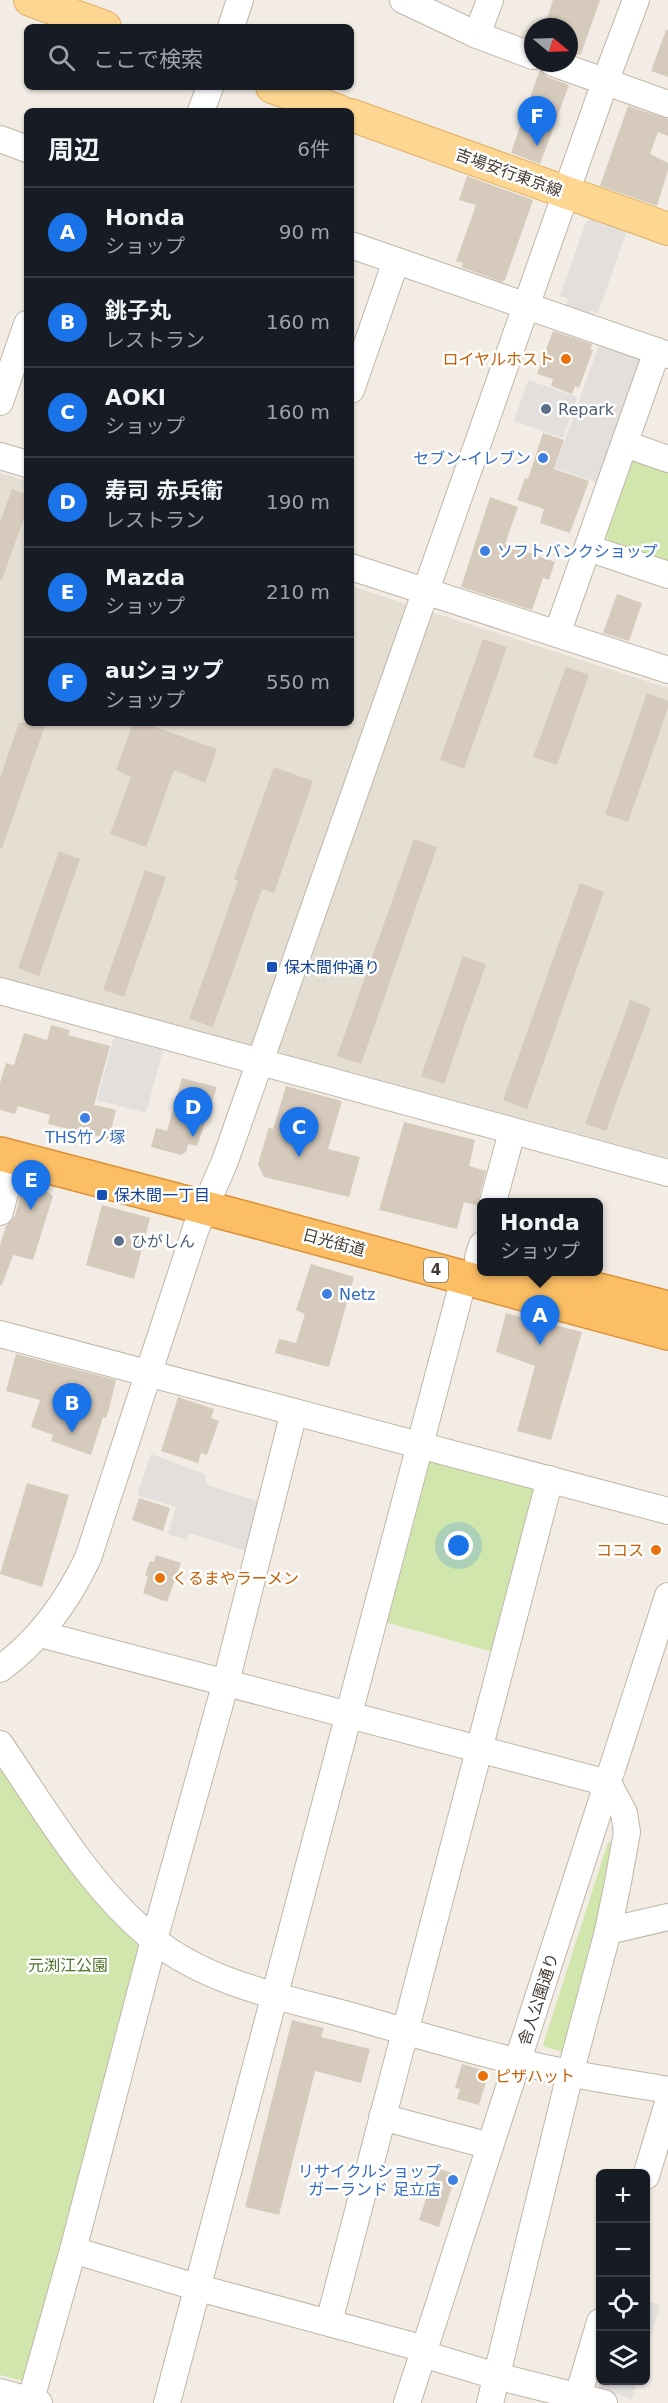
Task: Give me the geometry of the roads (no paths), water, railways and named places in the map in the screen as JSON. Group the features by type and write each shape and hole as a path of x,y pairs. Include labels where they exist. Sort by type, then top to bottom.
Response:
{"highway":[{"name":"日光街道","path":"5,1148 476,1260"},
{"name":"日光街道","path":"518,1276 668,1333"},
{"path":"544,1276 668,1308"}],"main road":[{"path":"30,0 97,24"},
{"path":"280,90 331,108"},
{"name":"吉場安行東京線","path":"354,117 668,229"}],"street":[{"path":"232,24 240,0"},
{"path":"403,0 477,35 524,53"},
{"path":"477,35 490,0"},
{"path":"0,1669 40,1634 60,1608 88,1558 208,1198 225,1161 605,82 636,0"},
{"path":"578,72 668,104"},
{"path":"202,108 209,90"},
{"path":"354,246 663,353 625,444 557,634"},
{"path":"356,360 396,261"},
{"path":"0,402 24,333"},
{"path":"625,444 668,459"},
{"path":"0,456 24,463"},
{"path":"588,548 668,574"},
{"path":"354,568 668,670"},
{"path":"0,991 668,1173"},
{"path":"494,1198 512,1132"},
{"path":"0,1212 5,1148"},
{"path":"167,2403 419,1446 476,1260"},
{"path":"0,1334 668,1511"},
{"path":"0,2392 34,2402 154,1940 225,1682 294,1412"},
{"path":"329,2322 550,1479"},
{"name":"舎人公園通り","path":"407,2403 608,1783 662,1636 668,1596"},
{"path":"40,1634 608,1783 624,1813 627,1832 608,1931 570,2074 490,2403"},
{"path":"0,1744 76,1856 114,1903 154,1940 188,1962 215,1975 276,1995 404,2031 570,2074 668,2090"},
{"path":"608,1931 668,1917"},
{"path":"647,2169 668,2103"},
{"path":"382,2117 490,2146"},
{"path":"73,2250 199,2288 329,2322 496,2376 604,2403"},
{"path":"578,2396 597,2331"}],"place":[{"name":"auショップ","path":"537,146"},
{"name":"ロイヤルホスト","path":"566,359"},
{"name":"Repark","path":"546,409"},
{"name":"セブン-イレブン","path":"543,458"},
{"name":"ソフトバンクショップ","path":"485,551"},
{"name":"保木間仲通り","path":"272,967"},
{"name":"THS竹ノ塚","path":"85,1118"},
{"name":"寿司 赤兵衛","path":"193,1137"},
{"name":"AOKI","path":"299,1157"},
{"name":"保木間一丁目","path":"102,1195"},
{"name":"Mazda","path":"31,1210"},
{"name":"ひがしん","path":"119,1241"},
{"name":"Netz","path":"327,1294"},
{"name":"Honda","path":"540,1345"},
{"name":"銚子丸","path":"72,1433"},
{"name":"ココス","path":"656,1550"},
{"name":"くるまやラーメン","path":"160,1578"},
{"name":"ピザハット","path":"483,2076"},
{"name":"リサイクルショップ ガーランド 足立店","path":"453,2180"}],"park label":[{"name":"元渕江公園","path":"68,1965"}]}
